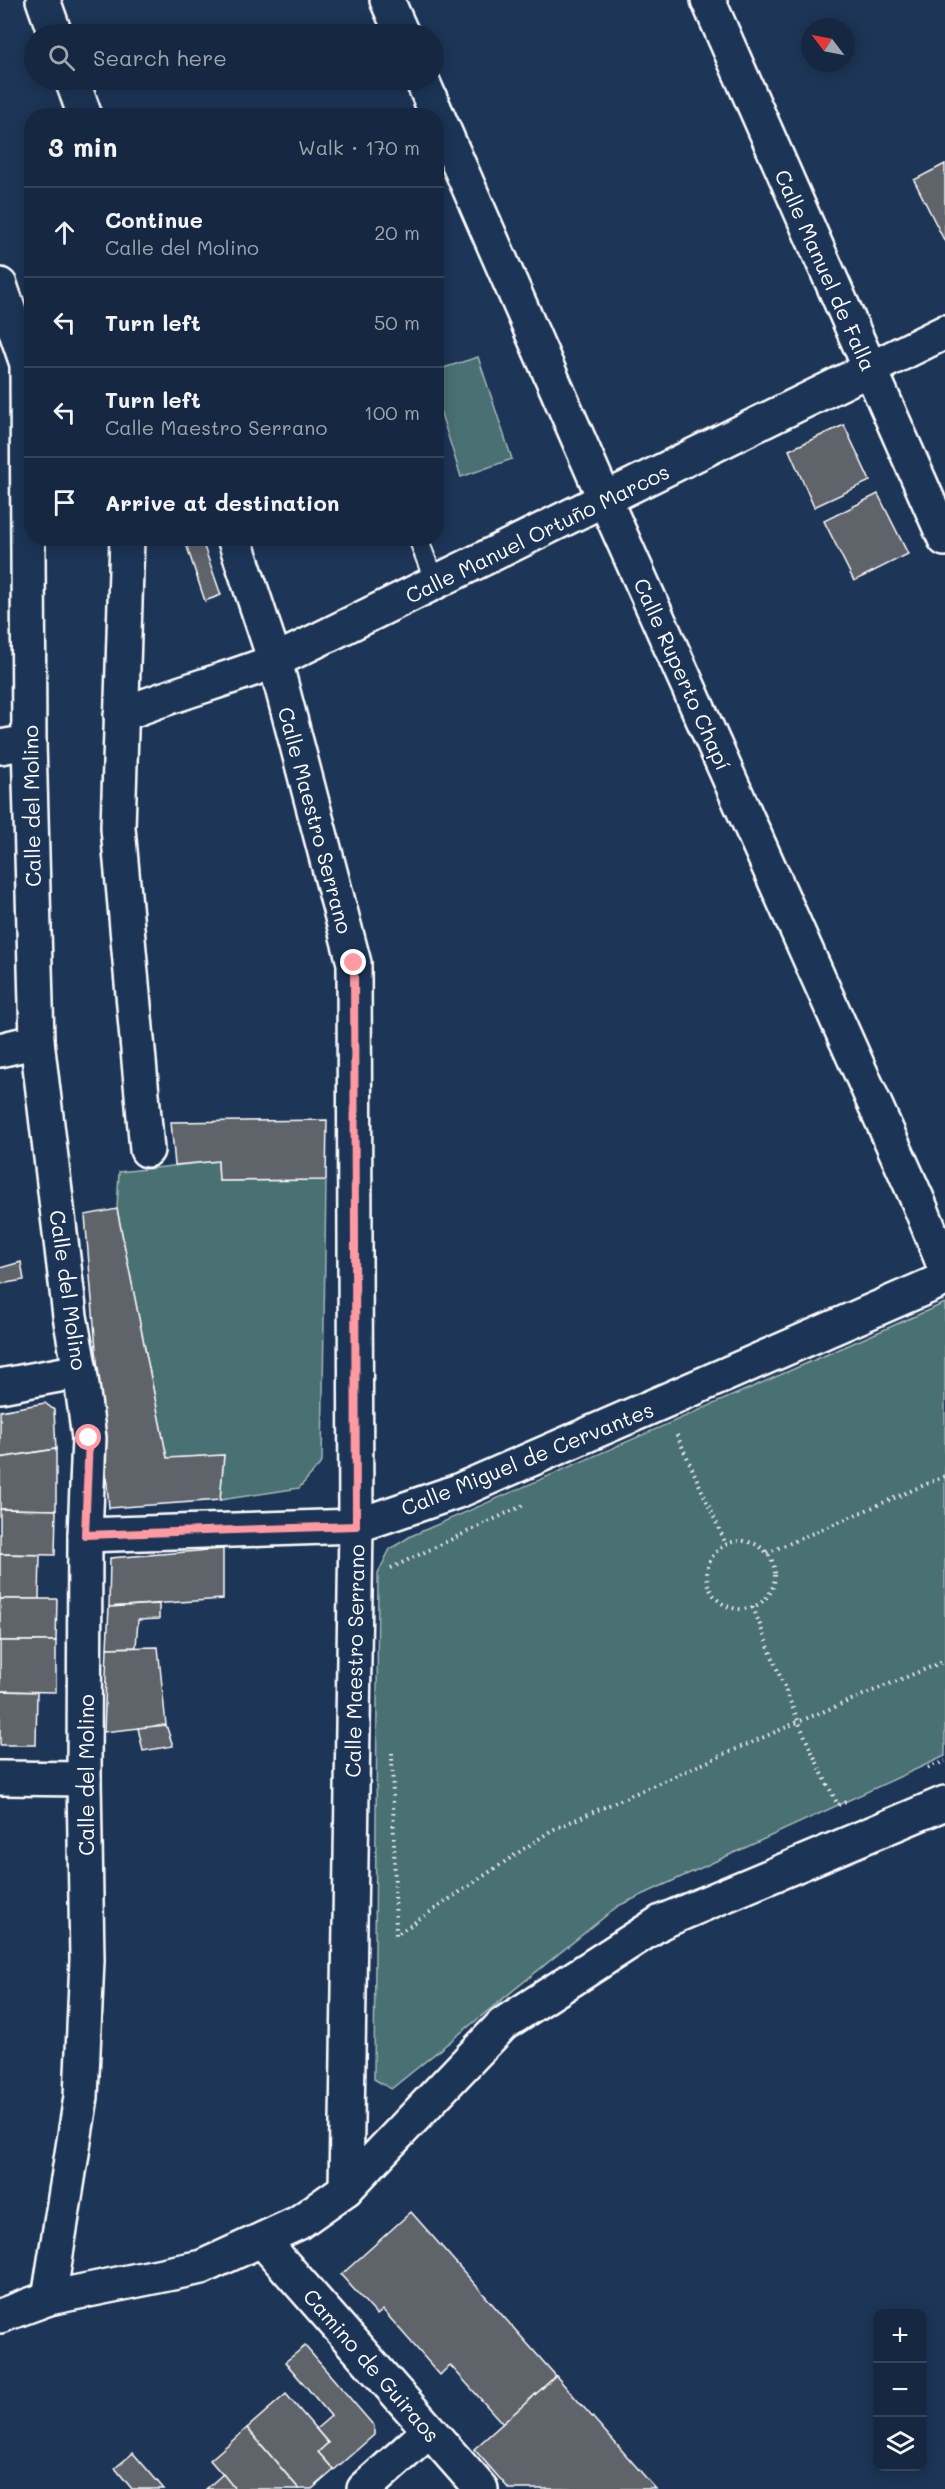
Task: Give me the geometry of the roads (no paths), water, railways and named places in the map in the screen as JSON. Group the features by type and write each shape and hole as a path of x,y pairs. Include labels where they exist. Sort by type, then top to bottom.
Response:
{"street":[{"path":"43,0 52,24"},
{"path":"387,0 398,24"},
{"name":"Calle Manuel de Falla","path":"708,0 945,539"},
{"path":"76,90 82,108"},
{"name":"Calle Ruperto Chapí","path":"426,90 434,108"},
{"name":"Calle Ruperto Chapí","path":"444,130 605,500 914,1190 945,1268"},
{"name":"Calle del Molino","path":"0,285 24,355"},
{"name":"Calle Manuel Ortuño Marcos","path":"121,715 165,697 236,677 275,661 605,500 869,367 945,332"},
{"name":"Calle del Molino","path":"24,452 14,745 37,1041 70,1316 89,1438 85,1535 84,1779 87,1960 81,2097 49,2298"},
{"path":"127,546 118,828 147,1150"},
{"name":"Calle Maestro Serrano","path":"237,546 275,661 354,963 356,1526 346,2189"},
{"path":"0,1050 37,1041"},
{"name":"Calle Miguel de Cervantes","path":"85,1535 356,1526 458,1491 945,1280"},
{"path":"0,1386 80,1371"},
{"path":"0,1778 84,1779"},
{"path":"0,2316 49,2298 202,2267 298,2223 346,2189 503,2024 513,2017 661,1922 945,1803"},
{"name":"Camino de Guiraos","path":"263,2241 481,2489"},
{"path":"364,2489 429,2431"}],"lane":[{"path":"421,546 435,583"}]}
